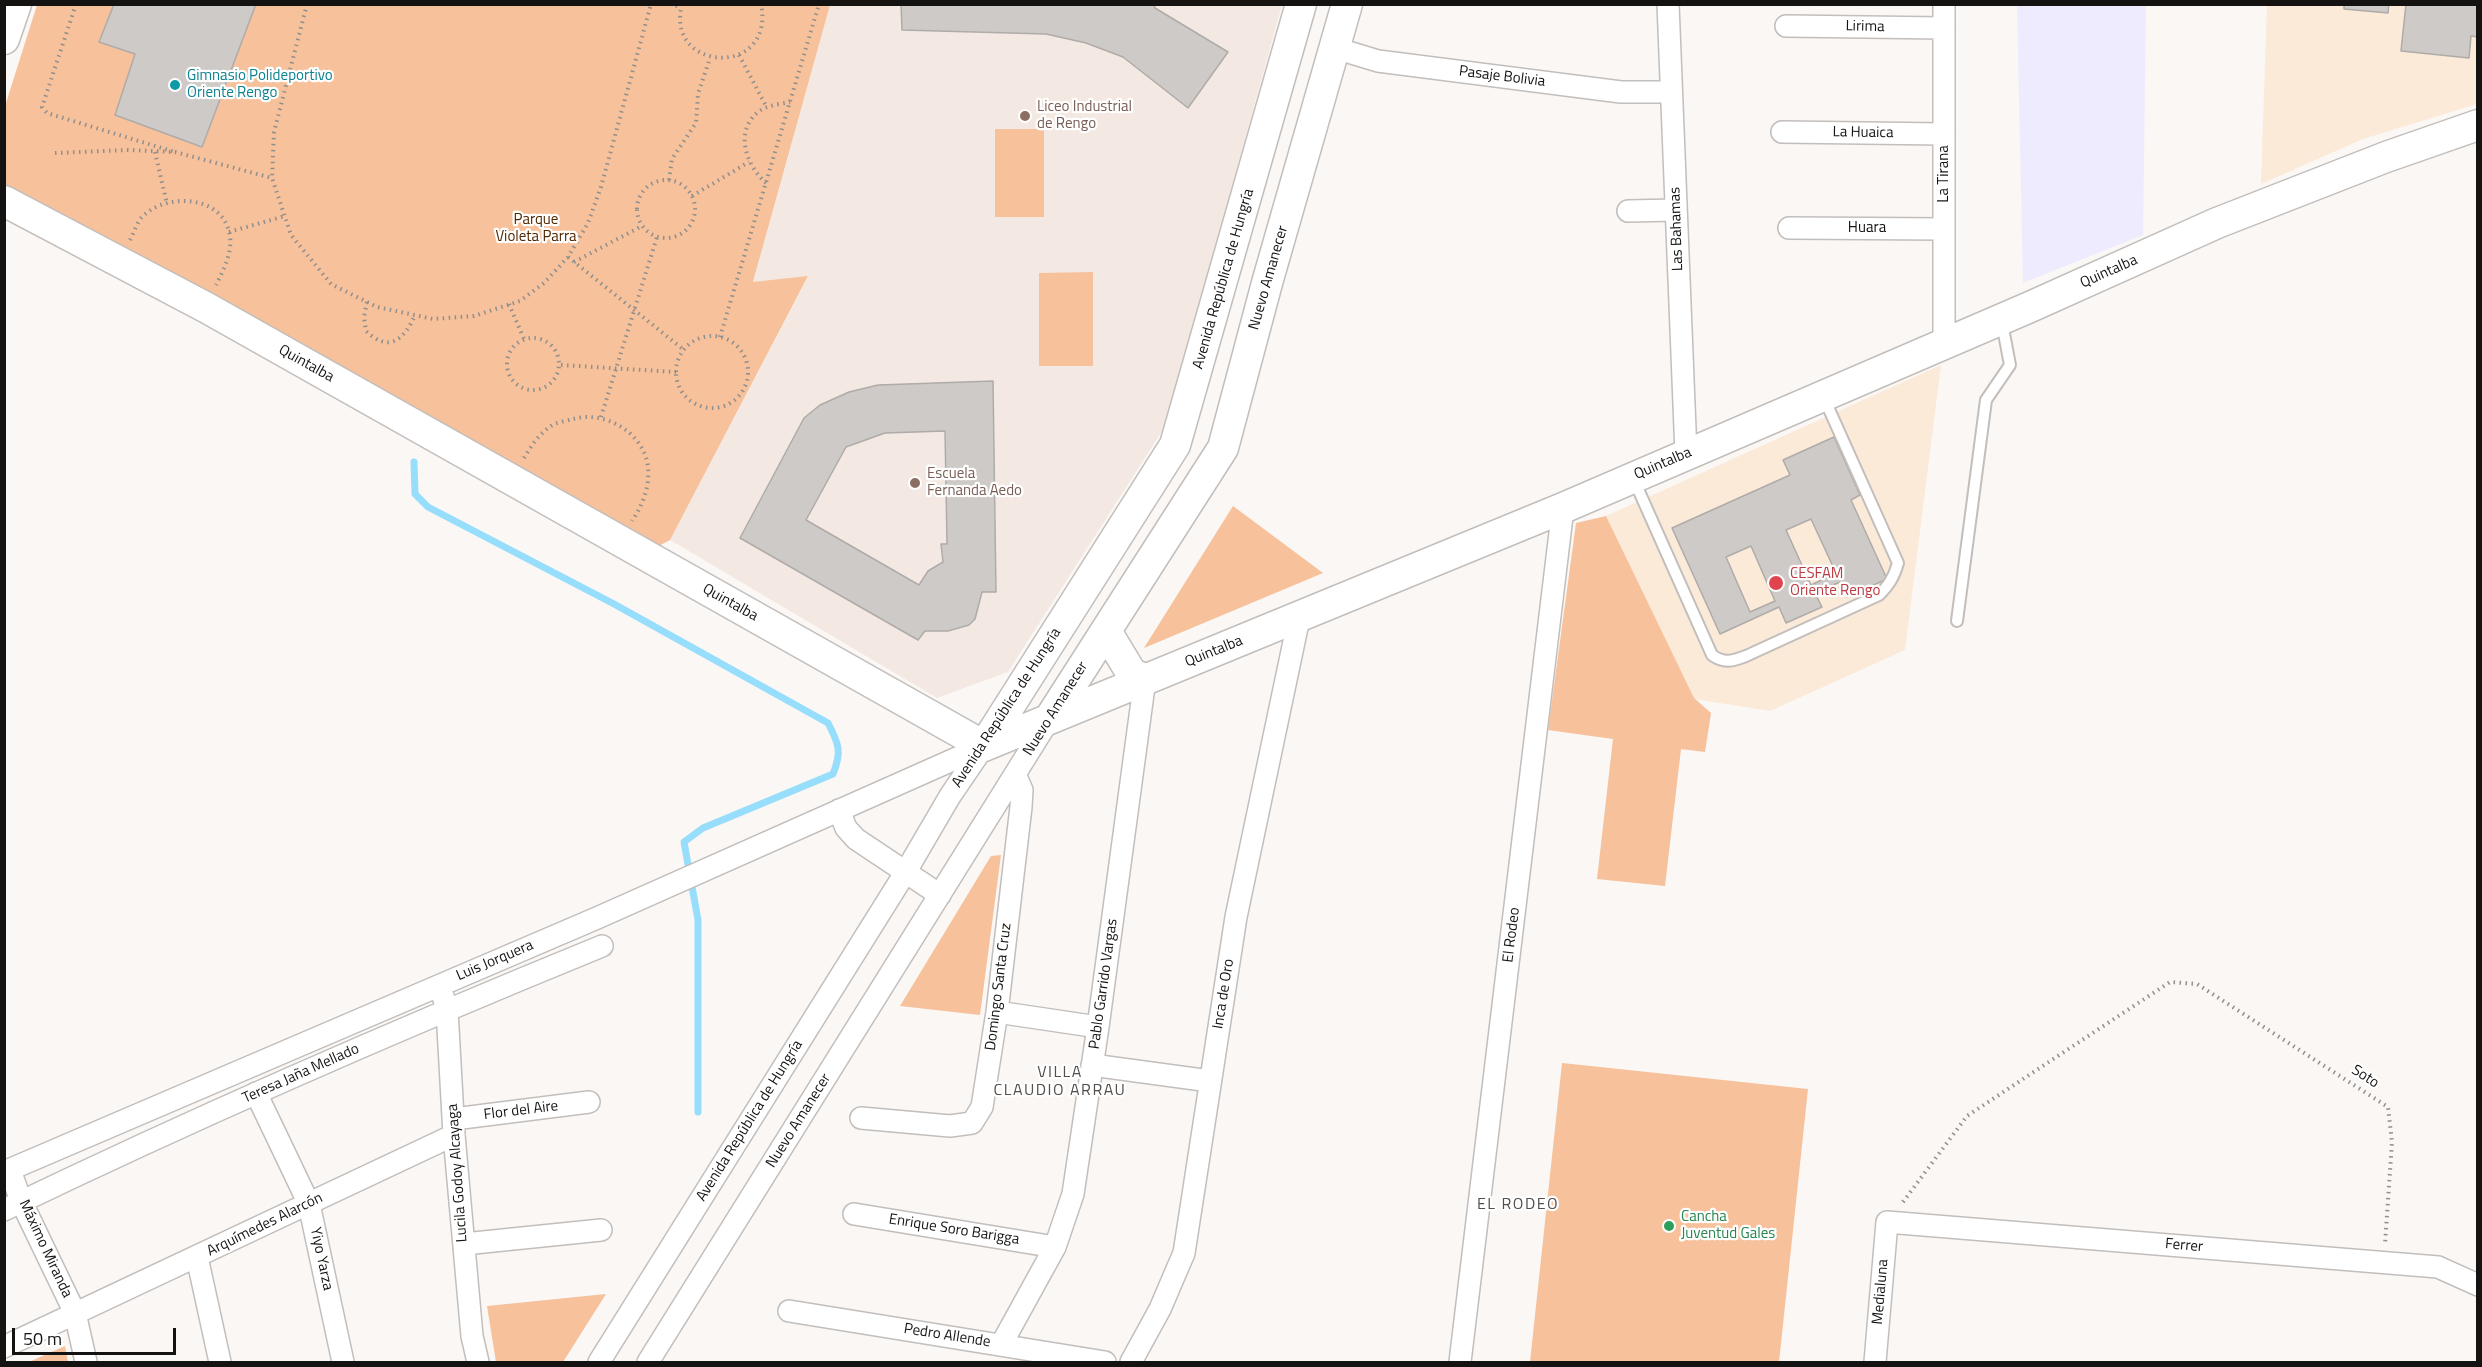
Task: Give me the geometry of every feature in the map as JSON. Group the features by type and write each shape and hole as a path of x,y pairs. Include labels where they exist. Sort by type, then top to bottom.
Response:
{"street":[{"path":"4,39 16,4"},
{"name":"Avenida República de Hungría","path":"599,1362 905,873 950,796 1175,445 1301,4"},
{"name":"Nuevo Amanecer","path":"648,1362 1050,718 1223,448 1267,283 1347,4"},
{"name":"Las Bahamas","path":"1668,4 1686,454"},
{"name":"La Tirana","path":"1944,4 1944,344"},
{"name":"Lirima","path":"1786,26 1944,28"},
{"name":"Pasaje Bolivia","path":"1335,48 1378,62 1621,92 1671,92"},
{"name":"Quintalba","path":"4,201 207,308 984,746 1563,508 2001,320 2217,223 2386,156 2478,125"},
{"name":"La Huaica","path":"1782,132 1944,134"},
{"path":"1628,211 1676,210"},
{"name":"Huara","path":"1789,228 1944,229"},
{"path":"1225,275 1267,283"},
{"name":"El Rodeo","path":"1460,1362 1563,508"},
{"name":"Inca de Oro","path":"1131,1362 1160,1309 1184,1253 1236,917 1299,618"},
{"path":"1106,631 1132,674 1145,679"},
{"name":"Pablo Garrido Vargas","path":"1001,1345 1054,1247 1073,1194 1145,679"},
{"name":"Luis Jorquera","path":"7,1171 691,876 984,746"},
{"name":"Domingo Santa Cruz","path":"861,1118 950,1126 972,1123 982,1107 997,1012 1021,807 1022,790 1015,774"},
{"path":"838,810 846,828 856,839 940,894"},
{"name":"Teresa Jaña Mellado","path":"13,1206 256,1094 602,945"},
{"name":"Lucila Godoy Alcayaga","path":"440,984 447,1010 454,1127 472,1336 478,1362"},
{"path":"997,1012 1098,1027"},
{"path":"1092,1065 1210,1081"},
{"name":"Yiyo Yarza","path":"256,1094 309,1204 343,1362"},
{"name":"Flor del Aire","path":"454,1127 589,1102"},
{"name":"Arquímedes Alarcón","path":"4,1347 309,1204 454,1127"},
{"name":"Máximo Miranda","path":"7,1171 13,1206 75,1313 86,1362"},
{"name":"Enrique Soro Barigga","path":"854,1214 1054,1247"},
{"name":"Ferrer","path":"1887,1222 2438,1267 2478,1285"},
{"name":"Medialuna","path":"1875,1362 1887,1222"},
{"path":"464,1244 601,1230"},
{"path":"197,1257 220,1362"},
{"name":"Pedro Allende","path":"789,1311 1105,1362"}],"lane":[{"path":"1957,621 1986,400 2010,365 2001,320"},
{"path":"1633,477 1712,655 1720,661 1746,656 1879,595 1889,586 1898,563 1823,395"}],"path":[{"path":"76,4 42,107 47,113 175,152 272,178"},
{"path":"307,4 274,132 272,178 291,235 331,284 377,307 433,319 474,316 520,301 544,283 568,257 588,223 601,187 651,4"},
{"path":"670,4 682,6 681,28 687,41 697,52 710,58 723,59 739,55 757,40 762,29 764,15 761,4"},
{"path":"720,337 819,4"},
{"path":"739,55 767,108"},
{"path":"669,180 672,159 696,123 698,94 710,58"},
{"path":"766,183 749,162 744,145 748,126 758,112 790,102"},
{"path":"55,153 126,150 175,152"},
{"path":"155,152 167,204"},
{"path":"692,196 749,162"},
{"path":"669,180 687,188 692,196 696,206 695,216 685,232 667,239 657,237 642,226 637,208 639,199 651,184 669,180"},
{"path":"120,262 142,217 157,206 195,201 209,206 222,218 229,232 225,267 207,308"},
{"path":"229,232 285,216"},
{"path":"574,262 642,226"},
{"path":"601,417 636,312 657,237"},
{"path":"568,257 684,350"},
{"path":"367,302 364,317 366,331 376,340 390,344 400,339 410,327 415,315"},
{"path":"509,304 524,339"},
{"path":"708,336 720,337 731,341 740,349 746,360 747,383 732,403 709,409 687,400 680,390 676,372 680,356 696,339 708,336"},
{"path":"532,338 548,343 559,357 561,365 553,381 539,390 521,388 508,376 506,368 510,350 524,339 532,338"},
{"path":"561,365 676,372"},
{"path":"512,480 532,444 552,425 578,417 601,417 622,426 640,447 648,467 646,491 634,518 616,540"},
{"name":"Soto","path":"1887,1222 1967,1116 2170,982 2197,984 2388,1107 2392,1142 2384,1263"}],"shaded area":[{"path":"830,5 1282,5 1166,425 1008,672 937,698 670,540 808,277 753,283"},
{"path":"2017,5 2146,5 2143,235 2023,283"},
{"path":"2267,5 2477,5 2477,104 2363,139 2261,184"},
{"name":"CESFAM Oriente Rengo","path":"1941,365 1905,650 1770,711 1694,699 1606,516"}],"green space":[{"name":"Parque Violeta Parra","path":"37,5 830,5 753,282 808,276 670,540 655,548 5,198 5,106"},
{"path":"995,129 1044,129 1044,217 995,217"},
{"path":"1093,272 1093,366 1039,366 1039,273"},
{"path":"1233,506 1323,573 1144,648"},
{"path":"1606,516 1694,698 1711,713 1705,752 1681,749 1665,886 1597,879 1613,739 1548,730 1576,523"},
{"path":"1001,855 980,1015 900,1006 991,856"},
{"name":"Cancha Juventud Gales","path":"1562,1063 1808,1089 1779,1362 1530,1362"},
{"path":"606,1294 563,1362 496,1362 487,1306"},
{"path":"65,1346 68,1362 29,1362"}],"building":[{"name":"Gimnasio Polideportivo Oriente Rengo","path":"114,4 256,4 202,147 115,115 135,54 99,42"},
{"path":"901,4 1154,4 1155,8 1228,52 1188,108 1123,57 1086,43 1046,34 902,30"},
{"path":"2344,4 2389,4 2388,13 2344,9"},
{"path":"2406,4 2478,4 2478,37 2471,36 2469,58 2401,51"},
{"path":"993,381 996,592 982,592 975,619 969,625 948,631 925,631 918,640 740,538 804,418 820,405 849,392 878,385","holes":["945,431 947,544 941,544 943,562 928,571 919,585 806,520 846,447 885,433"]},
{"path":"1834,437 1860,495 1851,500 1887,579 1847,597 1840,582 1815,593 1822,607 1786,623 1779,607 1720,634 1672,528 1790,475 1783,460","holes":["1811,519 1836,573 1811,585 1786,530","1751,546 1775,601 1750,612 1726,557"]}],"waterway":[{"path":"414,462 415,494 428,507 614,604 828,723 835,737 838,760 833,774 703,828 684,842 698,920 698,1112"}],"place":[{"name":"Gimnasio Polideportivo Oriente Rengo","path":"175,85"},
{"name":"Liceo Industrial de Rengo","path":"1025,116"},
{"name":"Escuela Fernanda Aedo","path":"915,483"},
{"name":"CESFAM Oriente Rengo","path":"1776,583"},
{"name":"Cancha Juventud Gales","path":"1669,1226"}],"district":[{"name":"VILLA CLAUDIO ARRAU","path":"1060,1082"},
{"name":"EL RODEO","path":"1518,1205"}]}
